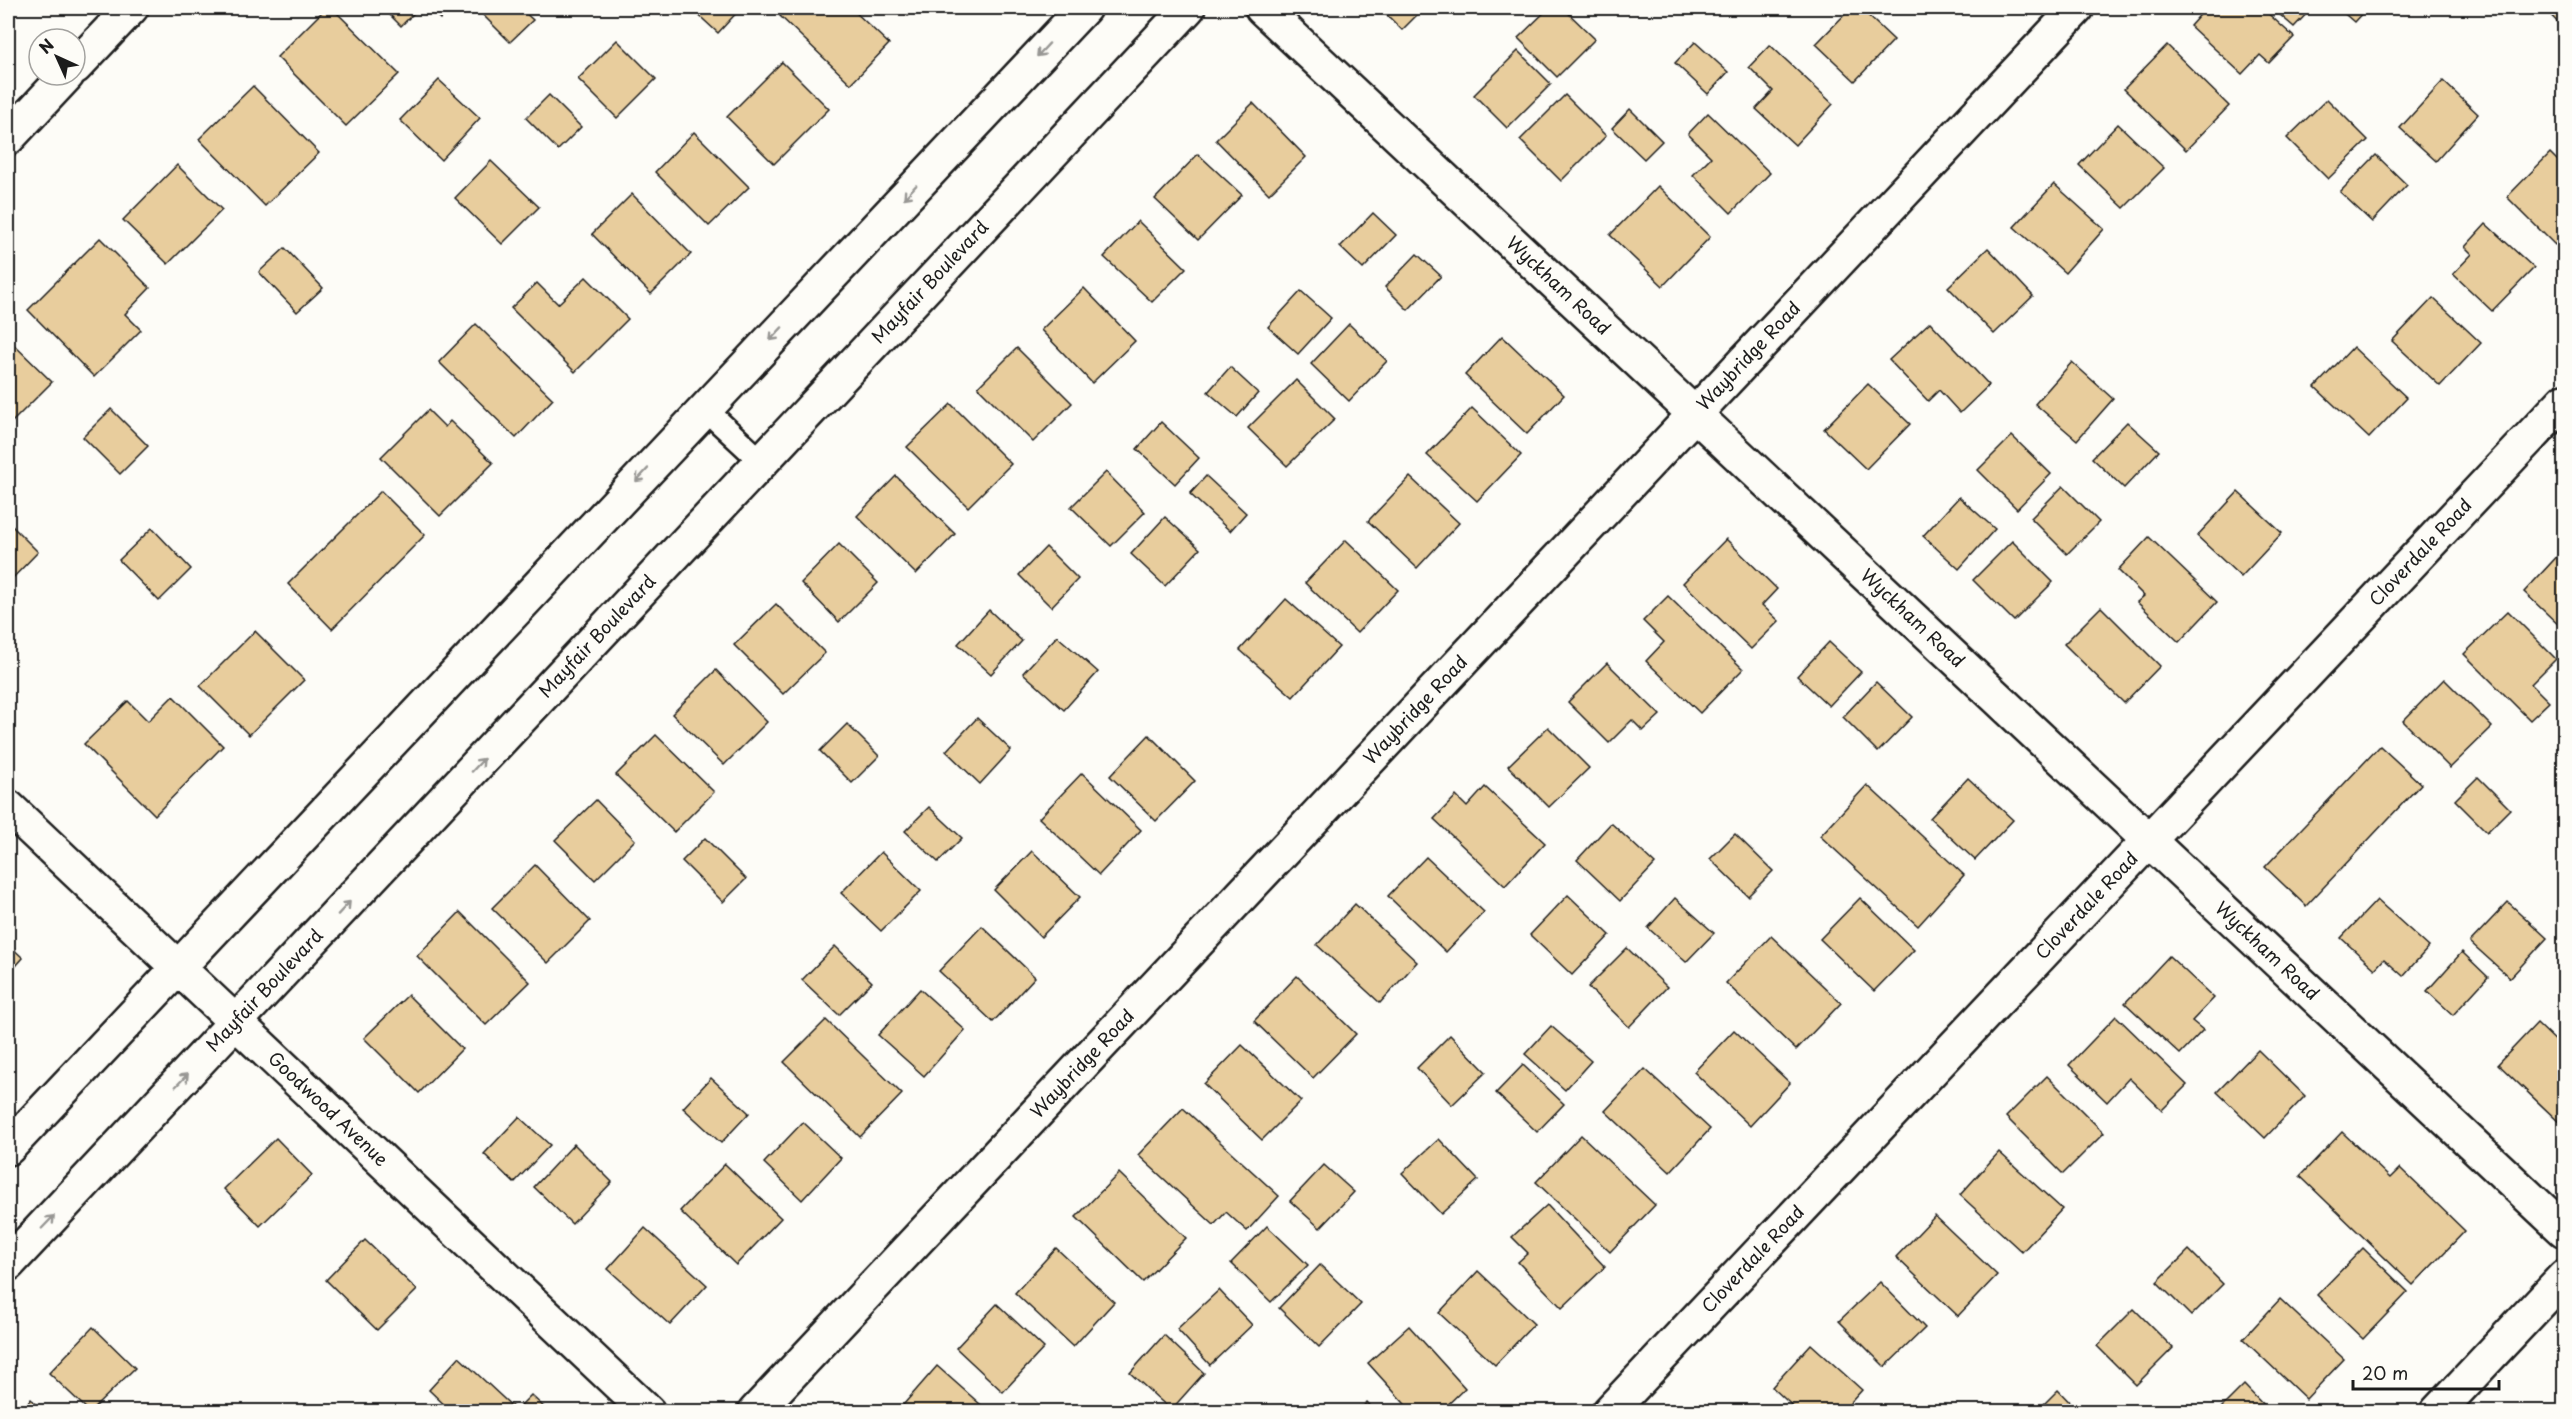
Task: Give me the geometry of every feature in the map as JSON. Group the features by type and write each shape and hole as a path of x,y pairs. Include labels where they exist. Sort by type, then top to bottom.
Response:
{"street":[{"path":"87,54 131,8"},
{"path":"8,1148 1084,8"},
{"name":"Mayfair Boulevard","path":"8,1264 1188,8"},
{"name":"Wyckham Road","path":"1262,8 2565,1230"},
{"name":"Waybridge Road","path":"755,1412 1694,412 2077,8"},
{"path":"8,138 57,87"},
{"name":"Cloverdale Road","path":"1609,1412 2565,401"},
{"name":"Goodwood Avenue","path":"8,807 648,1412"},
{"path":"2437,1412 2565,1277"}],"lane":[{"path":"705,409 762,462"}],"building":[{"path":"326,8 332,8 399,74 346,126 277,57"},
{"path":"383,8 419,8 401,26"},
{"path":"429,8 451,8 440,19"},
{"path":"476,8 520,8 533,20 510,42"},
{"path":"691,8 741,8 718,33"},
{"path":"788,8 851,8 889,44 851,84 780,16"},
{"path":"899,8 917,8 908,16"},
{"path":"1380,8 1424,8 1402,30"},
{"path":"1549,8 1563,8 1595,39 1557,77 1518,38"},
{"path":"1851,8 1860,8 1894,40 1855,81 1816,44"},
{"path":"1911,8 1922,8 1917,13"},
{"path":"2206,8 2262,8 2294,37 2269,63 2260,55 2242,74 2190,26"},
{"path":"2272,8 2312,8 2294,27"},
{"path":"2338,8 2367,8 2354,22"},
{"path":"2544,8 2564,8 2564,29"},
{"path":"617,40 656,79 617,118 578,79"},
{"path":"1695,42 1728,72 1708,94 1675,63"},
{"path":"1770,45 1833,104 1795,145 1756,109 1773,91 1749,67"},
{"path":"2167,45 2229,106 2186,150 2124,89"},
{"path":"1518,51 1551,84 1507,128 1474,95"},
{"path":"782,62 829,109 774,164 727,117"},
{"path":"439,80 480,118 441,160 400,120"},
{"path":"2443,81 2478,114 2436,161 2400,128"},
{"path":"253,86 319,153 265,206 199,139"},
{"path":"549,95 581,127 558,150 526,118"},
{"path":"1565,95 1606,136 1561,181 1520,140"},
{"path":"2327,99 2368,140 2328,179 2287,138"},
{"path":"1253,103 1306,157 1269,194 1216,140"},
{"path":"1630,109 1662,141 1644,159 1612,128"},
{"path":"1708,113 1770,173 1731,213 1693,175 1711,157 1688,134"},
{"path":"2118,124 2164,168 2124,208 2079,165"},
{"path":"694,132 749,187 709,226 655,172"},
{"path":"2550,153 2564,167 2564,235 2555,245 2507,197"},
{"path":"1198,154 1242,195 1198,240 1155,199"},
{"path":"2376,155 2407,185 2372,222 2340,192"},
{"path":"491,161 539,207 502,244 455,198"},
{"path":"177,165 222,210 168,264 123,220"},
{"path":"2054,184 2104,229 2065,273 2014,227"},
{"path":"1658,186 1710,237 1663,286 1610,235"},
{"path":"632,194 691,254 651,294 592,234"},
{"path":"1373,213 1396,235 1363,269 1340,247"},
{"path":"1138,221 1186,268 1152,302 1104,257"},
{"path":"2486,224 2534,268 2492,311 2453,274 2472,254 2465,247"},
{"path":"100,238 150,288 125,314 141,330 94,377 28,310"},
{"path":"285,248 323,288 297,312 259,272"},
{"path":"1988,248 2033,296 1994,334 1948,287"},
{"path":"1417,254 1441,276 1408,310 1385,287"},
{"path":"586,277 628,319 575,372 511,308 537,283 558,304"},
{"path":"1084,288 1135,341 1092,383 1041,330"},
{"path":"1301,291 1331,318 1298,354 1268,327"},
{"path":"2433,298 2481,343 2440,386 2392,341"},
{"path":"1930,322 1989,385 1960,413 1939,390 1928,401 1889,360"},
{"path":"476,324 553,399 516,438 439,362"},
{"path":"1349,324 1387,361 1349,401 1311,364"},
{"path":"1502,336 1564,395 1527,434 1465,375"},
{"path":"8,339 52,382 8,426"},
{"path":"2353,347 2407,398 2369,438 2315,387"},
{"path":"1017,348 1072,403 1033,442 978,387"},
{"path":"2072,362 2113,399 2077,440 2035,404"},
{"path":"1230,367 1258,393 1237,417 1208,392"},
{"path":"1296,380 1335,419 1287,466 1248,428"},
{"path":"1868,384 1910,424 1866,469 1824,429"},
{"path":"951,404 1011,464 968,507 907,447"},
{"path":"1472,408 1521,455 1477,501 1427,455"},
{"path":"111,409 148,446 120,474 83,437"},
{"path":"428,410 445,427 450,421 493,463 440,516 381,457"},
{"path":"1161,422 1199,458 1175,484 1137,449"},
{"path":"2127,422 2159,451 2124,488 2092,458"},
{"path":"2012,436 2051,474 2017,509 1978,470"},
{"path":"1106,472 1145,512 1111,546 1071,507"},
{"path":"896,476 955,534 916,574 857,516"},
{"path":"1206,476 1246,513 1230,531 1190,494"},
{"path":"1410,477 1459,523 1417,568 1368,521"},
{"path":"2063,486 2099,522 2067,554 2031,518"},
{"path":"381,491 425,535 332,629 288,584"},
{"path":"2238,492 2282,533 2241,577 2197,536"},
{"path":"1959,497 1995,529 1959,569 1923,536"},
{"path":"1165,517 1200,549 1165,586 1131,554"},
{"path":"8,522 38,552 8,583"},
{"path":"152,528 191,569 159,601 119,560"},
{"path":"2149,537 2217,602 2179,642 2137,602 2144,596 2118,570"},
{"path":"1726,539 1777,589 1762,605 1779,621 1751,649 1683,583"},
{"path":"1346,540 1398,590 1357,633 1305,583"},
{"path":"2012,541 2053,582 2014,621 1973,580"},
{"path":"839,544 878,583 839,622 801,583"},
{"path":"1046,547 1078,579 1051,607 1019,575"},
{"path":"2564,549 2564,630 2524,592"},
{"path":"1668,596 1743,669 1700,713 1646,661 1664,642 1643,621"},
{"path":"1286,599 1339,647 1293,697 1240,650"},
{"path":"776,604 825,653 783,694 734,645"},
{"path":"2101,607 2160,666 2124,703 2064,644"},
{"path":"989,610 1022,641 991,674 958,644"},
{"path":"2508,611 2556,659 2531,684 2549,702 2530,720 2464,654"},
{"path":"255,631 304,680 249,735 200,686"},
{"path":"1057,636 1098,672 1064,710 1023,673"},
{"path":"1829,642 1861,672 1829,706 1797,676"},
{"path":"1607,663 1660,715 1643,731 1632,720 1609,743 1568,702"},
{"path":"716,670 767,722 724,765 672,714"},
{"path":"2444,679 2492,727 2450,768 2403,721"},
{"path":"1876,682 1912,717 1878,752 1843,717"},
{"path":"173,696 223,746 155,815 84,744 128,701 148,721"},
{"path":"977,718 1011,750 980,784 946,751"},
{"path":"847,724 879,756 852,783 820,751"},
{"path":"1548,727 1589,768 1549,807 1508,766"},
{"path":"656,735 714,792 674,832 616,775"},
{"path":"1149,735 1195,781 1156,821 1110,776"},
{"path":"2380,746 2421,784 2306,906 2265,867"},
{"path":"1082,773 1141,830 1099,875 1039,818"},
{"path":"2478,777 2510,809 2487,832 2455,800"},
{"path":"1968,778 2013,820 1975,860 1930,818"},
{"path":"1867,785 1964,875 1918,926 1820,836"},
{"path":"1485,787 1545,843 1505,886 1434,819 1456,796 1467,807"},
{"path":"596,800 635,840 595,880 555,840"},
{"path":"929,807 962,838 938,862 905,831"},
{"path":"1611,823 1655,864 1620,901 1577,860"},
{"path":"1735,834 1773,871 1748,896 1710,859"},
{"path":"705,838 746,879 723,902 682,861"},
{"path":"1032,851 1080,897 1041,937 994,890"},
{"path":"881,852 921,891 881,931 841,893"},
{"path":"1426,857 1484,912 1446,952 1388,896"},
{"path":"535,865 590,921 548,963 492,908"},
{"path":"1568,895 1610,935 1572,975 1530,935"},
{"path":"1675,898 1714,933 1686,962 1648,928"},
{"path":"1860,898 1914,950 1874,991 1820,939"},
{"path":"2377,900 2429,947 2403,976 2384,959 2375,969 2341,938"},
{"path":"2508,902 2547,938 2510,978 2470,942"},
{"path":"1355,904 1417,962 1380,1003 1317,945"},
{"path":"460,912 530,982 486,1025 417,956"},
{"path":"982,926 1035,977 993,1022 939,971"},
{"path":"1771,936 1841,1003 1796,1050 1726,983"},
{"path":"8,944 23,958 8,975"},
{"path":"835,946 872,982 839,1015 802,980"},
{"path":"1627,948 1667,987 1629,1027 1588,987"},
{"path":"2462,952 2488,977 2453,1015 2427,991"},
{"path":"2169,956 2214,998 2192,1021 2203,1030 2180,1054 2125,1003"},
{"path":"1297,976 1356,1034 1313,1078 1254,1021"},
{"path":"920,989 965,1030 924,1076 878,1035"},
{"path":"408,995 462,1049 419,1093 364,1038"},
{"path":"2116,1016 2187,1085 2162,1110 2129,1078 2107,1102 2069,1065"},
{"path":"826,1020 902,1094 860,1137 784,1062"},
{"path":"2537,1023 2564,1049 2564,1123 2562,1125 2498,1064"},
{"path":"1551,1026 1591,1061 1565,1090 1525,1054"},
{"path":"1734,1030 1790,1083 1750,1126 1694,1072"},
{"path":"1450,1035 1486,1072 1452,1105 1417,1068"},
{"path":"1242,1045 1301,1101 1262,1140 1204,1084"},
{"path":"2258,1050 2305,1096 2265,1138 2217,1092"},
{"path":"1523,1065 1564,1104 1537,1132 1496,1093"},
{"path":"1645,1069 1710,1129 1670,1172 1605,1111"},
{"path":"2047,1076 2104,1133 2063,1174 2006,1117"},
{"path":"711,1078 749,1113 721,1143 683,1108"},
{"path":"1183,1108 1279,1196 1247,1231 1226,1212 1214,1225 1138,1155"},
{"path":"519,1117 550,1145 514,1183 484,1154"},
{"path":"803,1122 841,1158 802,1200 764,1163"},
{"path":"2342,1132 2390,1178 2400,1168 2465,1231 2413,1285 2300,1176"},
{"path":"1581,1135 1655,1205 1610,1252 1536,1182"},
{"path":"276,1138 312,1175 260,1226 224,1189"},
{"path":"1439,1139 1478,1180 1441,1214 1402,1173"},
{"path":"574,1144 612,1182 572,1224 534,1187"},
{"path":"1999,1152 2062,1209 2022,1252 1960,1195"},
{"path":"725,1164 781,1218 736,1265 680,1211"},
{"path":"1324,1165 1354,1192 1320,1228 1290,1201"},
{"path":"1119,1173 1186,1238 1143,1282 1076,1217"},
{"path":"1547,1205 1605,1267 1562,1308 1518,1262 1528,1253 1512,1237"},
{"path":"1935,1216 1997,1275 1958,1316 1896,1257"},
{"path":"1267,1226 1308,1265 1271,1302 1231,1263"},
{"path":"645,1228 707,1285 670,1325 608,1269"},
{"path":"365,1240 417,1290 377,1330 326,1280"},
{"path":"1056,1248 1114,1302 1073,1347 1015,1293"},
{"path":"2363,1248 2408,1292 2363,1339 2317,1295"},
{"path":"2189,1250 2223,1284 2191,1316 2157,1282"},
{"path":"1320,1265 1361,1304 1319,1347 1279,1308"},
{"path":"1478,1271 1534,1324 1495,1365 1439,1313"},
{"path":"1880,1282 1925,1328 1885,1367 1839,1321"},
{"path":"1219,1290 1252,1325 1210,1365 1177,1329"},
{"path":"2280,1299 2344,1359 2306,1399 2243,1339"},
{"path":"997,1304 1044,1348 1003,1392 956,1348"},
{"path":"2134,1309 2173,1348 2136,1385 2097,1346"},
{"path":"1409,1326 1465,1388 1440,1412 1412,1412 1368,1363"},
{"path":"93,1327 135,1368 90,1412 49,1373"},
{"path":"1164,1335 1204,1373 1171,1410 1130,1373"},
{"path":"1811,1344 1862,1390 1842,1412 1799,1412 1772,1387"},
{"path":"459,1357 516,1410 531,1395 549,1412 452,1412 429,1390"},
{"path":"937,1366 989,1412 897,1412"},
{"path":"2244,1385 2270,1412 2217,1412"},
{"path":"2058,1390 2079,1412 2036,1412"},
{"path":"31,1399 44,1412 19,1412"},
{"path":"1367,1402 1376,1412 1358,1412"},
{"path":"1196,1404 1204,1412 1189,1412"}]}
